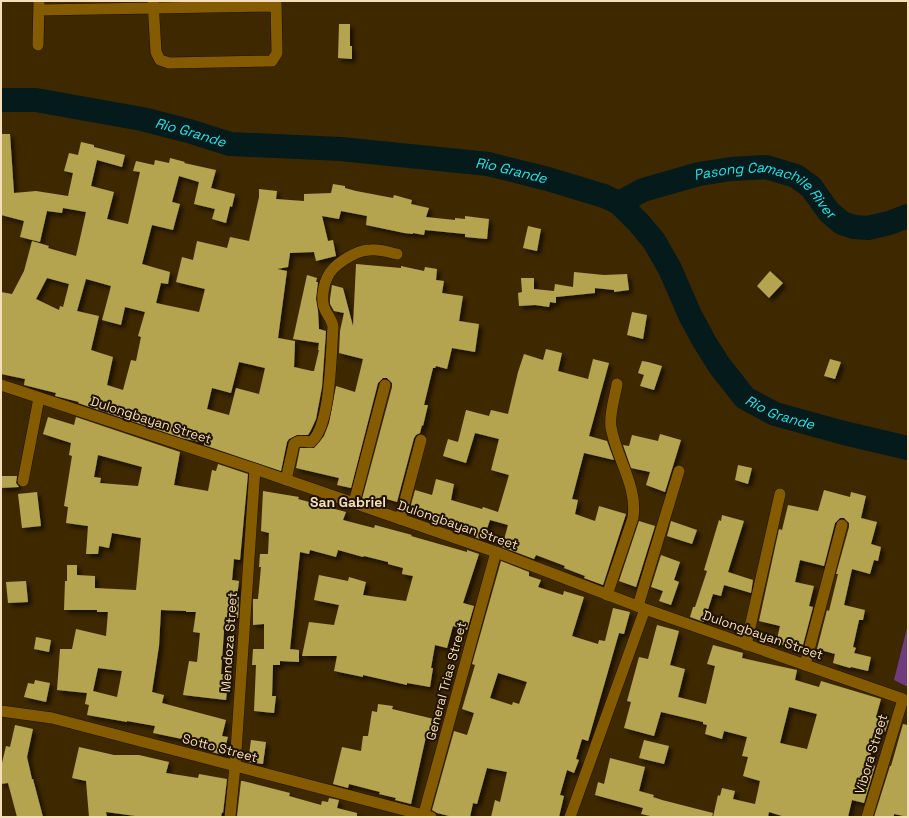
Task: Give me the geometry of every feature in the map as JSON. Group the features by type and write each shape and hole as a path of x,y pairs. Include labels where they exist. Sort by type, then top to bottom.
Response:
{"street":[{"path":"38,45 39,6 153,5 276,4 277,53 272,61 169,63 160,60 156,52 153,5"},
{"path":"286,480 294,444 297,441 311,442 316,437 322,426 327,402 333,327 333,321 324,309 323,304 327,278 330,273 345,259 362,251 370,250 397,254"},
{"path":"607,595 634,512 631,488 611,426 617,384"},
{"name":"Dulongbayan Street","path":"1,385 255,469 496,552 642,608 906,700"},
{"path":"354,503 385,385"},
{"path":"23,481 39,398"},
{"path":"400,519 421,440"},
{"name":"Mendoza Street","path":"230,817 235,766 255,469"},
{"path":"570,817 642,608 679,471"},
{"path":"746,644 780,494"},
{"path":"805,665 842,525"},
{"name":"General Trias Street","path":"426,816 496,552"},
{"name":"Vibora Street","path":"866,817 906,700"},
{"name":"Sotto Street","path":"1,710 52,718 426,816"}],"shaded area":[{"path":"908,624 908,687 894,680"}],"building":[{"path":"339,24 350,24 350,46 352,46 352,59 338,58"},
{"path":"1,134 10,134 14,193 36,191 68,196 73,173 64,171 69,153 78,155 81,142 125,155 122,167 97,160 91,186 114,192 107,219 128,224 140,172 133,171 136,161 154,165 155,160 169,163 170,158 185,162 184,163 216,170 211,188 235,194 232,207 230,206 226,223 212,219 215,209 194,204 199,182 179,176 172,202 180,204 173,230 152,225 142,264 170,272 168,284 161,283 156,303 199,312 205,289 176,282 182,257 193,260 197,241 227,248 230,237 249,241 259,197 259,189 277,191 276,199 304,201 304,194 331,193 333,184 345,186 345,188 356,191 393,198 394,195 412,200 411,204 429,208 426,217 455,220 455,218 465,219 465,216 489,219 487,239 465,237 465,234 425,230 424,235 404,233 366,225 367,216 341,211 339,219 322,216 328,241 333,240 336,256 316,261 314,252 290,253 288,267 277,269 287,271 278,338 295,341 294,367 314,371 319,350 319,343 293,339 307,275 317,278 316,299 319,329 326,331 322,387 316,419 308,435 297,435 289,439 287,442 281,471 204,445 204,443 182,438 78,403 79,402 55,396 56,393 24,385 25,379 1,374 1,292 12,294 24,271 32,241 49,246 48,248 76,256 86,212 63,208 62,213 47,211 40,242 20,237 24,221 1,215","holes":["47,278 69,284 63,307 60,306 59,310 36,299","86,279 111,286 102,320 121,325 125,307 145,312 138,336 141,337 136,361 131,360 123,390 107,385 113,357 91,350 99,316 77,311","239,362 265,368 259,394 236,388 229,415 207,409 212,388 231,393"]},
{"path":"528,226 541,229 537,251 523,248"},
{"path":"356,264 401,268 401,266 424,271 425,267 437,269 436,280 444,281 442,293 463,296 459,321 479,324 475,352 452,348 447,369 436,366 433,368 424,405 428,405 423,426 422,425 420,433 414,438 397,502 380,497 378,504 362,499 392,387 392,383 387,378 383,378 378,383 351,488 337,485 339,478 296,468 300,448 314,448 324,436 329,423 336,386 355,392 363,359 339,353 340,331 344,313 334,311 330,304 330,299 332,285 343,288 353,326"},
{"path":"770,271 783,283 769,298 757,286"},
{"path":"574,272 604,275 627,274 629,290 614,292 614,290 595,288 595,293 556,297 556,303 550,302 549,307 535,305 519,306 518,293 522,292 521,278 534,278 534,289 554,291 555,284 573,287"},
{"path":"632,312 647,315 643,339 627,335"},
{"path":"546,349 562,353 558,371 588,379 593,359 609,363 589,436 607,441 614,460 584,453 572,499 578,500 575,514 595,521 599,506 626,514 603,585 564,568 565,566 536,555 534,559 502,547 508,525 490,520 483,540 472,536 474,531 409,512 415,490 432,495 436,479 454,484 451,500 498,512 509,475 491,470 499,439 475,433 466,463 443,456 448,439 458,442 466,410 489,416 491,410 508,414 524,354 543,360"},
{"path":"830,359 841,362 835,379 824,376"},
{"path":"642,361 662,366 654,390 640,386 644,375 638,373"},
{"path":"48,417 74,425 76,417 180,452 174,485 208,491 212,470 216,471 218,464 248,474 240,560 234,559 232,580 239,581 237,597 239,597 238,618 225,617 221,674 229,675 226,700 183,695 189,661 197,662 200,633 193,632 196,612 161,610 159,646 152,692 164,695 162,703 226,720 222,736 228,737 223,755 212,752 213,748 186,742 187,740 153,733 155,726 87,715 89,705 85,704 87,693 57,690 60,649 72,649 76,629 106,636 108,612 97,612 97,610 64,610 67,565 77,565 77,575 95,576 95,588 136,590 141,538 112,533 109,548 99,546 98,554 86,554 88,526 66,523 68,507 64,506 72,456 69,455 71,443 43,434","holes":["98,455 142,467 138,486 100,483 101,478 94,477","98,668 122,671 117,697 93,691"]},
{"path":"660,434 681,440 665,492 646,485 650,472 631,468 623,445 629,446 632,435 658,441"},
{"path":"738,465 752,468 748,484 735,480"},
{"path":"1,476 17,476 16,483 19,487 1,488"},
{"path":"824,490 850,497 851,492 866,496 861,518 877,522 871,544 881,547 878,561 874,560 870,574 852,569 844,605 865,610 863,620 859,620 853,647 856,648 854,653 871,657 868,671 833,663 835,654 817,649 827,610 829,611 838,574 836,574 849,527 849,523 844,518 840,518 835,523 824,566 800,560 795,582 814,586 809,606 813,607 803,645 799,644 798,649 776,643 780,626 759,621 779,529 782,530 788,505 818,511"},
{"path":"263,491 299,497 298,499 346,512 343,520 374,528 375,525 467,552 467,550 479,554 463,603 474,606 467,630 453,626 447,648 435,645 431,668 433,668 430,687 407,683 407,685 363,675 363,677 334,671 337,656 302,656 309,622 334,625 339,605 314,600 319,575 348,581 349,577 366,582 363,595 406,601 413,576 402,574 403,568 388,564 388,562 338,550 336,557 310,550 309,554 300,552 290,649 299,650 299,662 280,661 280,665 273,665 272,696 276,696 274,713 254,711 256,665 252,665 253,649 264,649 264,624 253,625 253,599 258,599 261,567 259,567 260,554 268,554 269,533 261,531"},
{"path":"37,492 41,526 22,528 18,494"},
{"path":"722,515 744,521 728,572 753,580 751,593 724,585 721,596 713,594 704,622 690,617 693,607 695,607 707,571 704,570 719,520 721,521"},
{"path":"639,521 655,526 636,587 619,581"},
{"path":"671,521 697,530 692,544 667,536"},
{"path":"661,555 680,562 674,580 679,582 671,605 659,601 663,591 651,587"},
{"path":"501,561 529,572 529,576 541,580 538,587 563,595 564,591 584,597 572,636 598,644 599,640 605,641 613,608 630,612 624,634 619,633 588,741 582,739 576,759 579,760 574,773 567,770 560,795 564,796 559,817 491,817 495,800 500,802 507,772 487,768 477,804 473,803 470,817 453,817 437,813 432,810 454,731 467,735 474,713 462,709 475,665 472,664","holes":["498,673 527,682 519,704 513,702 512,705 490,698"]},
{"path":"26,581 28,602 8,603 6,582"},
{"path":"657,625 679,631 670,665 685,669 678,697 706,704 715,666 707,664 713,645 743,653 742,658 797,670 795,680 819,687 821,681 881,699 876,717 889,720 885,732 877,730 868,764 875,766 864,803 852,800 848,817 785,817 769,812 768,817 713,817 718,795 720,796 722,788 735,791 733,799 755,804 760,781 743,776 748,757 742,756 747,737 724,731 722,739 705,734 707,725 703,724 703,722 661,712 654,736 624,728 631,702 627,701 639,657 648,659","holes":["789,707 817,714 807,749 780,743"]},
{"path":"36,637 51,640 49,652 34,649"},
{"path":"35,680 50,683 46,702 24,697 28,683 34,684"},
{"path":"378,704 393,706 392,709 434,719 431,733 427,732 411,804 395,800 396,798 379,794 380,792 349,784 348,788 333,784 342,747 361,751 363,736 368,736 372,711 377,712"},
{"path":"903,724 908,725 908,817 894,814 894,817 874,817 891,766"},
{"path":"15,725 33,729 27,757 43,817 17,817 8,783 1,784 1,767 6,746 10,747"},
{"path":"251,740 266,742 263,764 248,762"},
{"path":"644,740 669,746 664,764 639,758"},
{"path":"79,747 114,755 139,755 169,762 166,773 198,778 199,774 227,779 223,813 222,812 221,817 143,817 106,812 107,817 89,817 86,781 72,778"},
{"path":"610,758 645,767 639,791 654,795 653,797 662,800 713,813 712,817 655,817 641,814 643,808 595,795 598,782 604,784"},
{"path":"241,781 290,793 289,796 321,805 322,801 328,802 329,798 339,800 337,808 357,813 357,817 237,816"}],"waterway":[{"name":"Rio Grande","path":"1,100 36,100 142,119 189,131 230,144 341,149 488,164 548,179 604,196 619,203 654,241 670,269 690,315 704,341 719,365 745,398 775,414 844,433 908,448"},
{"name":"Pasong Camachile River","path":"619,203 643,190 699,174 731,169 766,167 796,176 811,187 829,212 842,223 854,227 868,228 889,223 908,216"}],"district":[{"name":"San Gabriel","path":"348,502"}]}
